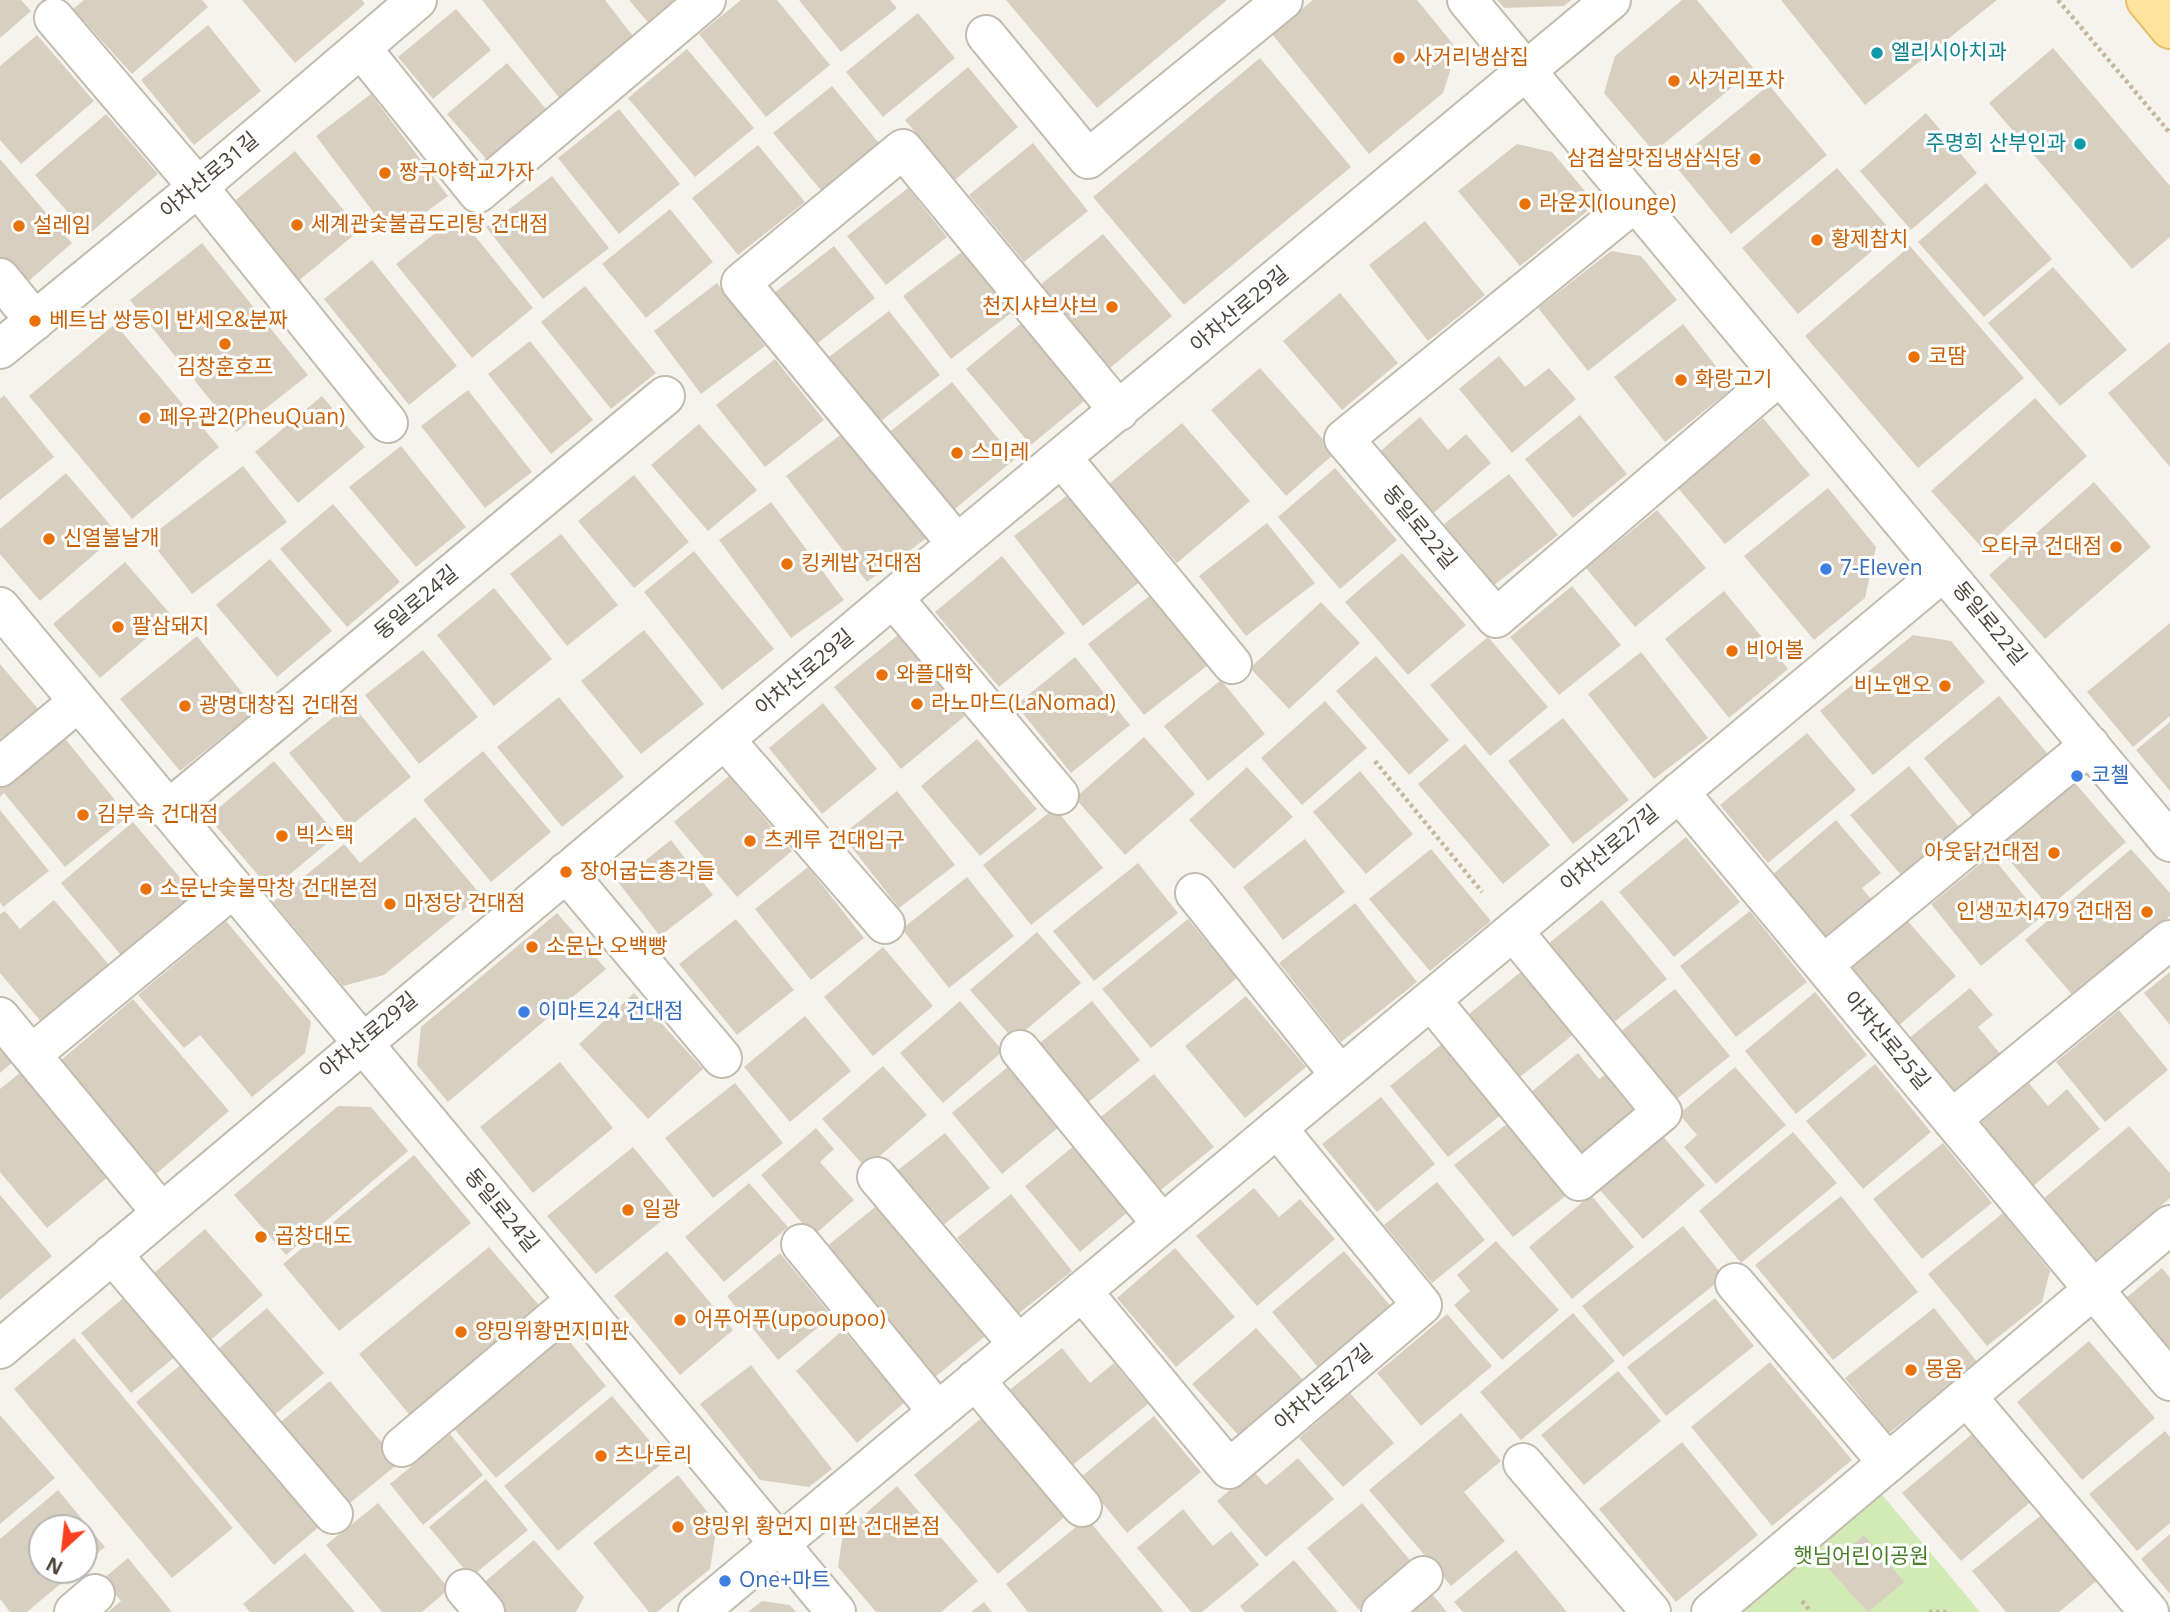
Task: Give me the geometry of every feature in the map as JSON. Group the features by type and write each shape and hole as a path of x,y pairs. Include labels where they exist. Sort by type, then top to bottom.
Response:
{"main road":[{"path":"2146,0 2170,29"}],"street":[{"path":"361,48 478,193 706,0"},
{"path":"986,35 1088,159 1283,0"},
{"name":"동일로22길","path":"1467,0 2170,842"},
{"name":"아차산로29길","path":"0,1349 361,1043 1611,0"},
{"name":"아차산로31길","path":"0,349 198,187 361,48 397,6"},
{"path":"54,18 198,187 388,423"},
{"path":"957,544 741,282 903,149 1119,411"},
{"name":"동일로22길","path":"1635,202 1344,439 1496,618 1780,375"},
{"path":"0,278 35,321"},
{"name":"동일로24길","path":"168,810 665,396"},
{"path":"1062,458 1232,664"},
{"name":"아차산로27길","path":"698,1612 1944,571"},
{"path":"894,599 1059,795"},
{"name":"동일로24길","path":"5,622 78,702 835,1612"},
{"path":"0,767 78,702"},
{"path":"725,740 885,924"},
{"path":"1823,965 2090,746"},
{"name":"아차산로25길","path":"1679,792 2170,1381"},
{"path":"566,872 722,1058"},
{"path":"32,1054 233,888"},
{"path":"1195,893 1340,1075"},
{"path":"1431,1000 1579,1181 1662,1112 1513,931"},
{"path":"1952,1119 2170,940"},
{"path":"0,1017 161,1212"},
{"path":"1020,1050 1162,1224"},
{"name":"아차산로27길","path":"1082,1291 1229,1469 1422,1305 1277,1128"},
{"path":"877,1177 1018,1344"},
{"path":"1711,1612 2170,1226"},
{"path":"801,1244 937,1412"},
{"path":"112,1254 333,1514"},
{"path":"1735,1283 1888,1463"},
{"path":"401,1447 576,1300"},
{"path":"975,1380 1082,1507"},
{"path":"1967,1397 2149,1612"},
{"path":"1524,1463 1651,1612"},
{"path":"1381,1612 1423,1576"}],"path":[{"path":"2058,0 2170,133"},
{"path":"1375,761 1513,931"},
{"path":"1929,1612 1949,1612"}],"green space":[{"name":"햇님어린이공원","path":"1869,1479 1980,1612 1711,1612"}],"building":[{"path":"0,0 21,0 31,11 0,38"},
{"path":"84,0 202,0 208,7 132,74 73,9"},
{"path":"242,0 362,0 365,4 295,63"},
{"path":"482,0 605,0 636,40 560,99"},
{"path":"629,0 683,0 651,26"},
{"path":"741,0 777,0 830,65 766,117 699,34"},
{"path":"799,0 890,0 897,8 841,52"},
{"path":"1006,0 1227,0 1097,108"},
{"path":"1313,0 1417,0 1457,49 1443,93 1369,154 1272,34"},
{"path":"1497,0 1571,0 1564,6 1504,8"},
{"name":"사거리포차","path":"1682,0 1697,0 1754,69 1654,152 1604,93 1615,56"},
{"name":"엘리시아치과","path":"1781,0 1997,0 1865,105"},
{"path":"456,9 491,50 433,99 398,57"},
{"path":"918,13 955,58 883,117 846,72"},
{"path":"208,25 261,91 194,145 141,80"},
{"path":"37,35 94,101 21,164 0,140 0,66"},
{"name":"주명희 산부인과","path":"2053,48 2170,186 2170,237 2132,269 1989,103"},
{"path":"687,49 754,128 695,177 628,98"},
{"path":"1260,58 1351,167 1184,305 1093,197"},
{"path":"507,63 546,109 487,160 447,114"},
{"path":"968,67 1018,127 955,180 905,120"},
{"path":"1769,85 1827,155 1731,234 1673,163"},
{"path":"832,86 883,148 825,195 773,133"},
{"path":"371,94 448,196 392,237 316,136"},
{"path":"619,109 680,184 619,234 558,158"},
{"path":"1926,113 1977,173 1911,230 1860,171"},
{"path":"106,114 158,174 88,235 35,175"},
{"path":"1033,143 1088,211 1024,262 969,195"},
{"path":"1517,144 1552,152 1596,204 1520,266 1458,191"},
{"path":"758,145 805,202 738,255 692,198"},
{"path":"295,151 360,230 297,282 231,204"},
{"path":"0,159 72,243 23,286 0,259"},
{"name":"황제참치","path":"1837,168 1893,233 1798,314 1742,248"},
{"path":"552,176 609,248 543,299 486,227"},
{"path":"1986,183 2052,259 1984,317 1918,242"},
{"path":"908,188 947,237 886,285 847,236"},
{"path":"670,209 713,262 646,318 602,264"},
{"path":"458,215 533,308 472,358 396,264"},
{"path":"1425,221 1485,295 1428,341 1369,265"},
{"path":"1103,234 1172,316 1109,369 1039,286"},
{"path":"202,243 308,375 236,432 130,300"},
{"path":"834,246 875,298 814,346 774,293"},
{"name":"코땀","path":"1910,246 2024,378 1918,468 1805,336"},
{"path":"967,248 1015,310 951,359 903,296"},
{"path":"1611,251 1641,256 1677,300 1588,371 1538,308"},
{"path":"372,260 457,366 409,405 324,299"},
{"path":"2053,267 2127,350 2060,406 1988,323"},
{"path":"717,283 765,346 701,394 654,331"},
{"path":"585,286 656,373 611,409 541,322"},
{"path":"1340,293 1398,363 1342,410 1283,341"},
{"path":"889,311 940,375 876,425 825,360"},
{"path":"1025,320 1090,396 1031,445 966,369"},
{"path":"115,324 219,447 132,519 29,396"},
{"path":"1683,324 1733,388 1665,442 1614,377"},
{"path":"530,341 593,420 551,454 488,374"},
{"path":"2170,342 2170,467 2108,393"},
{"path":"1499,356 1525,387 1549,368 1576,399 1512,453 1459,389"},
{"path":"775,359 824,420 765,467 716,405"},
{"path":"1260,368 1335,453 1286,496 1211,410"},
{"path":"952,382 1015,459 950,513 887,434"},
{"path":"468,390 532,472 485,508 421,426"},
{"path":"4,395 54,457 0,500 0,399"},
{"path":"322,396 365,447 298,503 255,452"},
{"path":"2035,398 2087,456 1983,549 1931,491"},
{"path":"1580,415 1627,474 1573,518 1525,459"},
{"path":"1420,417 1448,450 1466,434 1491,463 1430,516 1377,454"},
{"path":"1763,418 1810,475 1725,544 1678,488"},
{"path":"1182,423 1250,501 1177,563 1109,484"},
{"path":"699,424 757,490 708,531 651,465"},
{"path":"847,430 928,537 867,582 786,476"},
{"path":"401,446 466,527 416,567 349,487"},
{"path":"243,466 287,522 192,594 148,538"},
{"path":"1335,468 1397,540 1340,589 1278,517"},
{"path":"66,473 118,534 40,601 0,554 0,529"},
{"path":"1509,474 1558,535 1493,586 1444,524"},
{"path":"634,475 689,542 634,588 578,521"},
{"path":"2094,482 2151,547 2045,639 1989,575"},
{"path":"1828,488 1876,547 1865,598 1814,640 1744,556"},
{"path":"1073,491 1141,581 1083,626 1014,536"},
{"path":"771,502 844,600 791,638 719,540"},
{"path":"333,504 400,582 347,627 280,549"},
{"path":"1657,510 1706,568 1635,627 1586,568"},
{"path":"1267,523 1315,583 1246,636 1199,576"},
{"path":"561,534 618,605 567,646 510,574"},
{"path":"694,551 774,649 722,690 644,592"},
{"path":"1402,553 1466,625 1408,675 1345,602"},
{"path":"1002,556 1065,633 999,687 935,612"},
{"path":"270,559 332,631 277,677 216,605"},
{"path":"125,562 172,616 100,678 53,624"},
{"path":"1572,586 1621,645 1559,695 1510,637"},
{"path":"494,588 552,659 494,706 437,635"},
{"path":"1724,591 1788,669 1729,718 1665,639"},
{"path":"1152,594 1208,665 1144,715 1088,644"},
{"path":"1321,602 1360,643 1289,709 1250,668"},
{"path":"2170,623 2170,716 2133,747 2087,692"},
{"path":"644,630 704,704 641,754 581,681"},
{"path":"898,635 965,716 901,769 834,687"},
{"path":"1913,635 1951,641 1985,682 1873,775 1820,711"},
{"path":"197,636 256,710 180,771 120,699"},
{"path":"1488,637 1548,707 1490,756 1430,685"},
{"path":"423,650 478,717 419,764 365,695"},
{"path":"1641,652 1708,738 1654,779 1588,694"},
{"path":"1376,656 1449,740 1409,775 1336,691"},
{"path":"1075,657 1130,725 1071,773 1016,705"},
{"path":"0,664 44,716 0,753"},
{"path":"1221,680 1265,734 1208,781 1164,726"},
{"path":"1999,696 2048,754 1973,817 1924,758"},
{"path":"559,697 624,777 562,827 497,747"},
{"path":"1325,701 1367,748 1302,805 1261,758"},
{"path":"351,703 411,777 349,827 289,753"},
{"path":"823,703 877,769 822,814 769,748"},
{"path":"1563,718 1629,800 1573,844 1508,761"},
{"path":"2170,722 2170,791 2136,750"},
{"path":"58,730 128,816 65,867 4,793 0,797 0,778"},
{"path":"1807,733 1856,790 1768,863 1720,805"},
{"path":"1144,737 1195,794 1125,855 1075,798"},
{"path":"977,739 1037,809 980,856 921,786"},
{"path":"1465,744 1550,845 1503,884 1418,784"},
{"path":"483,751 551,832 491,882 423,800"},
{"path":"274,761 337,835 271,890 208,817"},
{"path":"1909,766 1959,827 1901,875 1850,815"},
{"path":"1247,767 1293,817 1234,869 1189,820"},
{"path":"1360,771 1413,834 1366,874 1313,812"},
{"path":"729,776 792,851 737,897 674,822"},
{"path":"2075,783 2126,842 2049,907 1998,847"},
{"path":"897,791 955,865 899,908 842,835"},
{"path":"1055,808 1103,868 1031,925 983,865"},
{"path":"0,810 49,871 3,907 0,902"},
{"path":"415,817 481,895 384,975 343,986 273,902 344,844 360,863"},
{"path":"1836,820 1881,873 1862,888 1874,903 1828,941 1772,875"},
{"path":"133,822 198,899 125,960 61,883"},
{"path":"1686,837 1740,902 1674,957 1619,892"},
{"path":"1305,839 1345,892 1283,940 1243,887"},
{"path":"671,840 713,895 660,936 618,882"},
{"path":"1431,849 1491,921 1430,971 1369,899"},
{"path":"2131,849 2170,893 2170,916 2075,998 2025,940"},
{"path":"1991,855 2041,917 1981,966 1931,904"},
{"path":"1138,863 1178,913 1094,981 1053,931"},
{"path":"808,867 864,938 811,980 755,909"},
{"path":"967,877 1014,936 949,988 902,929"},
{"path":"54,900 111,967 43,1024 0,973 0,914 5,911 20,929"},
{"path":"1602,900 1667,979 1613,1023 1548,944"},
{"path":"1355,903 1417,982 1341,1042 1279,963"},
{"path":"1750,911 1807,982 1736,1037 1680,966"},
{"path":"557,913 606,969 448,1102 417,1065 421,1027"},
{"path":"1905,918 1956,976 1896,1028 1845,970"},
{"path":"736,919 794,990 737,1035 679,964"},
{"path":"1188,919 1237,978 1151,1048 1102,989"},
{"path":"226,921 311,1022 305,1053 252,1097 200,1035 184,1048 138,995"},
{"path":"1037,932 1081,983 1014,1040 970,990"},
{"path":"883,947 933,1006 873,1056 824,997"},
{"path":"1522,971 1574,1034 1515,1081 1463,1019"},
{"path":"2170,972 2170,1025 2144,993"},
{"path":"1970,988 1993,1015 1978,1027 2002,1056 1955,1096 1907,1040"},
{"path":"1675,989 1730,1056 1673,1102 1619,1033"},
{"path":"1815,992 1867,1055 1796,1114 1745,1051"},
{"path":"634,993 703,1069 648,1119 579,1044"},
{"path":"1246,996 1306,1067 1245,1118 1185,1046"},
{"path":"133,999 229,1111 156,1174 60,1061"},
{"path":"960,1001 1003,1051 943,1103 900,1053"},
{"path":"1092,1001 1140,1060 1085,1105 1036,1046"},
{"path":"2119,1010 2168,1070 2105,1122 2056,1062"},
{"path":"805,1016 851,1071 790,1122 744,1067"},
{"path":"1443,1043 1501,1115 1448,1157 1390,1086"},
{"path":"0,1047 13,1062 0,1073"},
{"path":"1578,1053 1599,1079 1610,1071 1644,1113 1584,1161 1530,1093"},
{"path":"560,1062 613,1128 533,1193 480,1127"},
{"path":"1875,1064 1931,1132 1863,1189 1806,1121"},
{"path":"1010,1065 1060,1126 1002,1174 952,1113"},
{"path":"883,1066 927,1115 866,1168 822,1119"},
{"path":"1735,1067 1786,1125 1716,1184 1684,1147 1697,1135 1679,1114"},
{"path":"21,1072 109,1176 47,1228 0,1172 0,1089"},
{"path":"1154,1074 1214,1147 1157,1193 1097,1120"},
{"path":"735,1083 783,1143 713,1198 665,1138"},
{"path":"2029,1083 2048,1106 2067,1089 2100,1129 2032,1187 1979,1124"},
{"path":"1381,1097 1435,1164 1377,1212 1322,1144"},
{"path":"338,1106 371,1107 408,1151 286,1255 234,1195"},
{"path":"1508,1123 1567,1195 1513,1237 1454,1165"},
{"path":"2129,1126 2170,1173 2170,1198 2094,1262 2042,1200"},
{"path":"816,1128 834,1149 820,1162 854,1200 813,1236 761,1175"},
{"path":"1793,1132 1837,1183 1741,1263 1699,1211"},
{"path":"945,1133 990,1188 942,1226 898,1170"},
{"path":"1661,1134 1705,1185 1643,1239 1599,1189"},
{"path":"1943,1143 1992,1203 1922,1259 1873,1199"},
{"path":"1075,1145 1129,1211 1080,1252 1025,1186"},
{"path":"633,1147 681,1205 596,1274 547,1216"},
{"path":"414,1155 471,1223 339,1331 283,1264"},
{"path":"1437,1182 1485,1240 1432,1283 1384,1225"},
{"path":"749,1183 788,1227 724,1282 685,1237"},
{"path":"1254,1188 1279,1217 1300,1199 1335,1239 1257,1306 1196,1236"},
{"path":"1011,1194 1072,1271 1018,1314 957,1238"},
{"path":"0,1195 52,1256 0,1300"},
{"path":"1591,1195 1634,1247 1572,1299 1529,1247"},
{"path":"1841,1196 1918,1292 1833,1360 1755,1265"},
{"path":"880,1203 989,1333 935,1377 826,1247"},
{"path":"2003,1213 2050,1271 2042,1302 1987,1346 1928,1274"},
{"path":"1683,1226 1724,1277 1623,1357 1582,1306"},
{"path":"205,1229 263,1295 205,1345 147,1279"},
{"path":"1496,1241 1559,1310 1502,1360 1454,1305 1470,1291 1457,1275"},
{"path":"489,1247 544,1311 413,1419 359,1354"},
{"path":"1175,1248 1235,1317 1176,1367 1117,1298"},
{"path":"667,1251 733,1330 680,1375 614,1296"},
{"path":"1344,1251 1394,1310 1321,1371 1272,1312"},
{"path":"780,1253 832,1316 778,1360 727,1296"},
{"path":"2162,1268 2170,1278 2170,1352 2126,1298"},
{"path":"126,1296 176,1356 131,1393 81,1333"},
{"path":"1715,1298 1754,1346 1666,1416 1627,1367"},
{"path":"267,1308 324,1373 273,1416 217,1350"},
{"name":"몽움","path":"1934,1308 1978,1363 1889,1433 1845,1378"},
{"path":"1573,1313 1615,1361 1521,1440 1480,1392"},
{"path":"1447,1314 1492,1366 1421,1426 1377,1373"},
{"path":"1256,1328 1305,1382 1241,1438 1192,1384"},
{"path":"843,1330 905,1402 857,1443 796,1371"},
{"path":"561,1331 606,1386 496,1478 451,1425"},
{"path":"74,1338 233,1528 172,1578 14,1389"},
{"path":"2089,1341 2155,1418 2082,1480 2017,1402"},
{"path":"1062,1348 1090,1383 1114,1363 1148,1404 1069,1468 1007,1392"},
{"path":"190,1357 328,1519 274,1565 136,1402"},
{"path":"1770,1362 1852,1460 1772,1526 1691,1427"},
{"path":"751,1365 832,1469 809,1487 760,1480 700,1404"},
{"path":"1618,1371 1661,1421 1584,1485 1541,1435"},
{"path":"330,1381 399,1463 345,1507 277,1425"},
{"path":"1350,1393 1394,1443 1343,1487 1299,1438"},
{"path":"612,1396 666,1460 558,1551 504,1486"},
{"path":"1461,1413 1501,1461 1464,1492 1505,1541 1451,1586 1369,1490"},
{"path":"0,1415 55,1478 0,1524"},
{"path":"985,1415 1069,1513 998,1574 914,1475"},
{"path":"1154,1416 1201,1472 1127,1533 1081,1477"},
{"path":"1977,1430 2034,1499 1961,1561 1902,1493"},
{"path":"2165,1431 2170,1437 2170,1523 2137,1551 2089,1494"},
{"path":"450,1434 483,1475 423,1525 390,1484"},
{"path":"1682,1442 1758,1535 1676,1602 1599,1509"},
{"path":"1298,1458 1334,1499 1266,1557 1217,1501 1253,1471 1266,1485"},
{"path":"678,1475 717,1524 710,1569 657,1612 649,1612 593,1543"},
{"path":"486,1479 528,1530 471,1577 429,1527"},
{"path":"897,1486 978,1581 941,1612 876,1612 838,1567 843,1533"},
{"path":"58,1490 78,1514 30,1514"},
{"path":"378,1503 449,1589 422,1612 382,1612 326,1545"},
{"path":"1362,1503 1414,1565 1359,1610 1307,1548"},
{"path":"1183,1509 1213,1546 1231,1531 1259,1565 1202,1612 1191,1612 1137,1548"},
{"path":"2045,1512 2100,1578 2059,1612 2006,1612 1972,1571"},
{"path":"28,1515 28,1584 60,1584 27,1612 10,1612 0,1599 0,1539"},
{"path":"1087,1518 1164,1612 1028,1612 1006,1584"},
{"path":"2170,1534 2170,1594 2141,1559"},
{"path":"1864,1535 1904,1582 1868,1612 1827,1567"},
{"path":"98,1539 105,1547 98,1553"},
{"path":"534,1540 584,1597 576,1612 502,1612 480,1586"},
{"path":"1516,1550 1567,1612 1463,1612 1454,1602"},
{"path":"305,1553 355,1612 250,1612 243,1604"},
{"path":"128,1558 172,1612 108,1612 121,1601 103,1579"},
{"path":"1294,1560 1338,1612 1245,1612 1240,1606"},
{"path":"1433,1595 1447,1612 1412,1612"},
{"path":"762,1601 790,1605 796,1612 748,1612"},
{"path":"984,1602 992,1612 971,1612"}],"place":[{"name":"엘리시아치과","path":"1877,53"},
{"name":"사거리냉삼집","path":"1399,58"},
{"name":"사거리포차","path":"1674,81"},
{"name":"주명희 산부인과","path":"2080,144"},
{"name":"삼겹살맛집냉삼식당","path":"1755,159"},
{"name":"짱구야학교가자","path":"385,173"},
{"name":"라운지(lounge)","path":"1525,204"},
{"name":"세계관숯불곱도리탕 건대점","path":"297,225"},
{"name":"설레임","path":"19,226"},
{"name":"황제참치","path":"1817,240"},
{"name":"천지샤브샤브","path":"1112,307"},
{"name":"베트남 쌍둥이 반세오&분짜","path":"35,321"},
{"name":"김창훈호프","path":"225,344"},
{"name":"코땀","path":"1914,357"},
{"name":"화랑고기","path":"1681,380"},
{"name":"페우관2(PheuQuan)","path":"145,418"},
{"name":"스미레","path":"957,453"},
{"name":"신열불날개","path":"49,539"},
{"name":"오타쿠 건대점","path":"2116,547"},
{"name":"킹케밥 건대점","path":"787,564"},
{"name":"7-Eleven","path":"1826,569"},
{"name":"팔삼돼지","path":"118,627"},
{"name":"비어볼","path":"1732,651"},
{"name":"와플대학","path":"882,675"},
{"name":"비노앤오","path":"1945,686"},
{"name":"라노마드(LaNomad)","path":"917,704"},
{"name":"광명대창집 건대점","path":"185,706"},
{"name":"코첼","path":"2077,776"},
{"name":"김부속 건대점","path":"83,815"},
{"name":"빅스택","path":"282,836"},
{"name":"츠케루 건대입구","path":"750,841"},
{"name":"아웃닭건대점","path":"2054,853"},
{"name":"장어굽는총각들","path":"566,872"},
{"name":"소문난숯불막창 건대본점","path":"146,889"},
{"name":"마정당 건대점","path":"390,904"},
{"name":"인생꼬치479 건대점","path":"2147,912"},
{"name":"소문난 오백빵","path":"532,947"},
{"name":"이마트24 건대점","path":"524,1012"},
{"name":"일광","path":"628,1210"},
{"name":"곱창대도","path":"261,1237"},
{"name":"어푸어푸(upooupoo)","path":"680,1320"},
{"name":"양밍위황먼지미판","path":"461,1332"},
{"name":"몽움","path":"1911,1370"},
{"name":"츠나토리","path":"601,1456"},
{"name":"양밍위 황먼지 미판 건대본점","path":"678,1527"},
{"name":"One+마트","path":"725,1581"}]}
